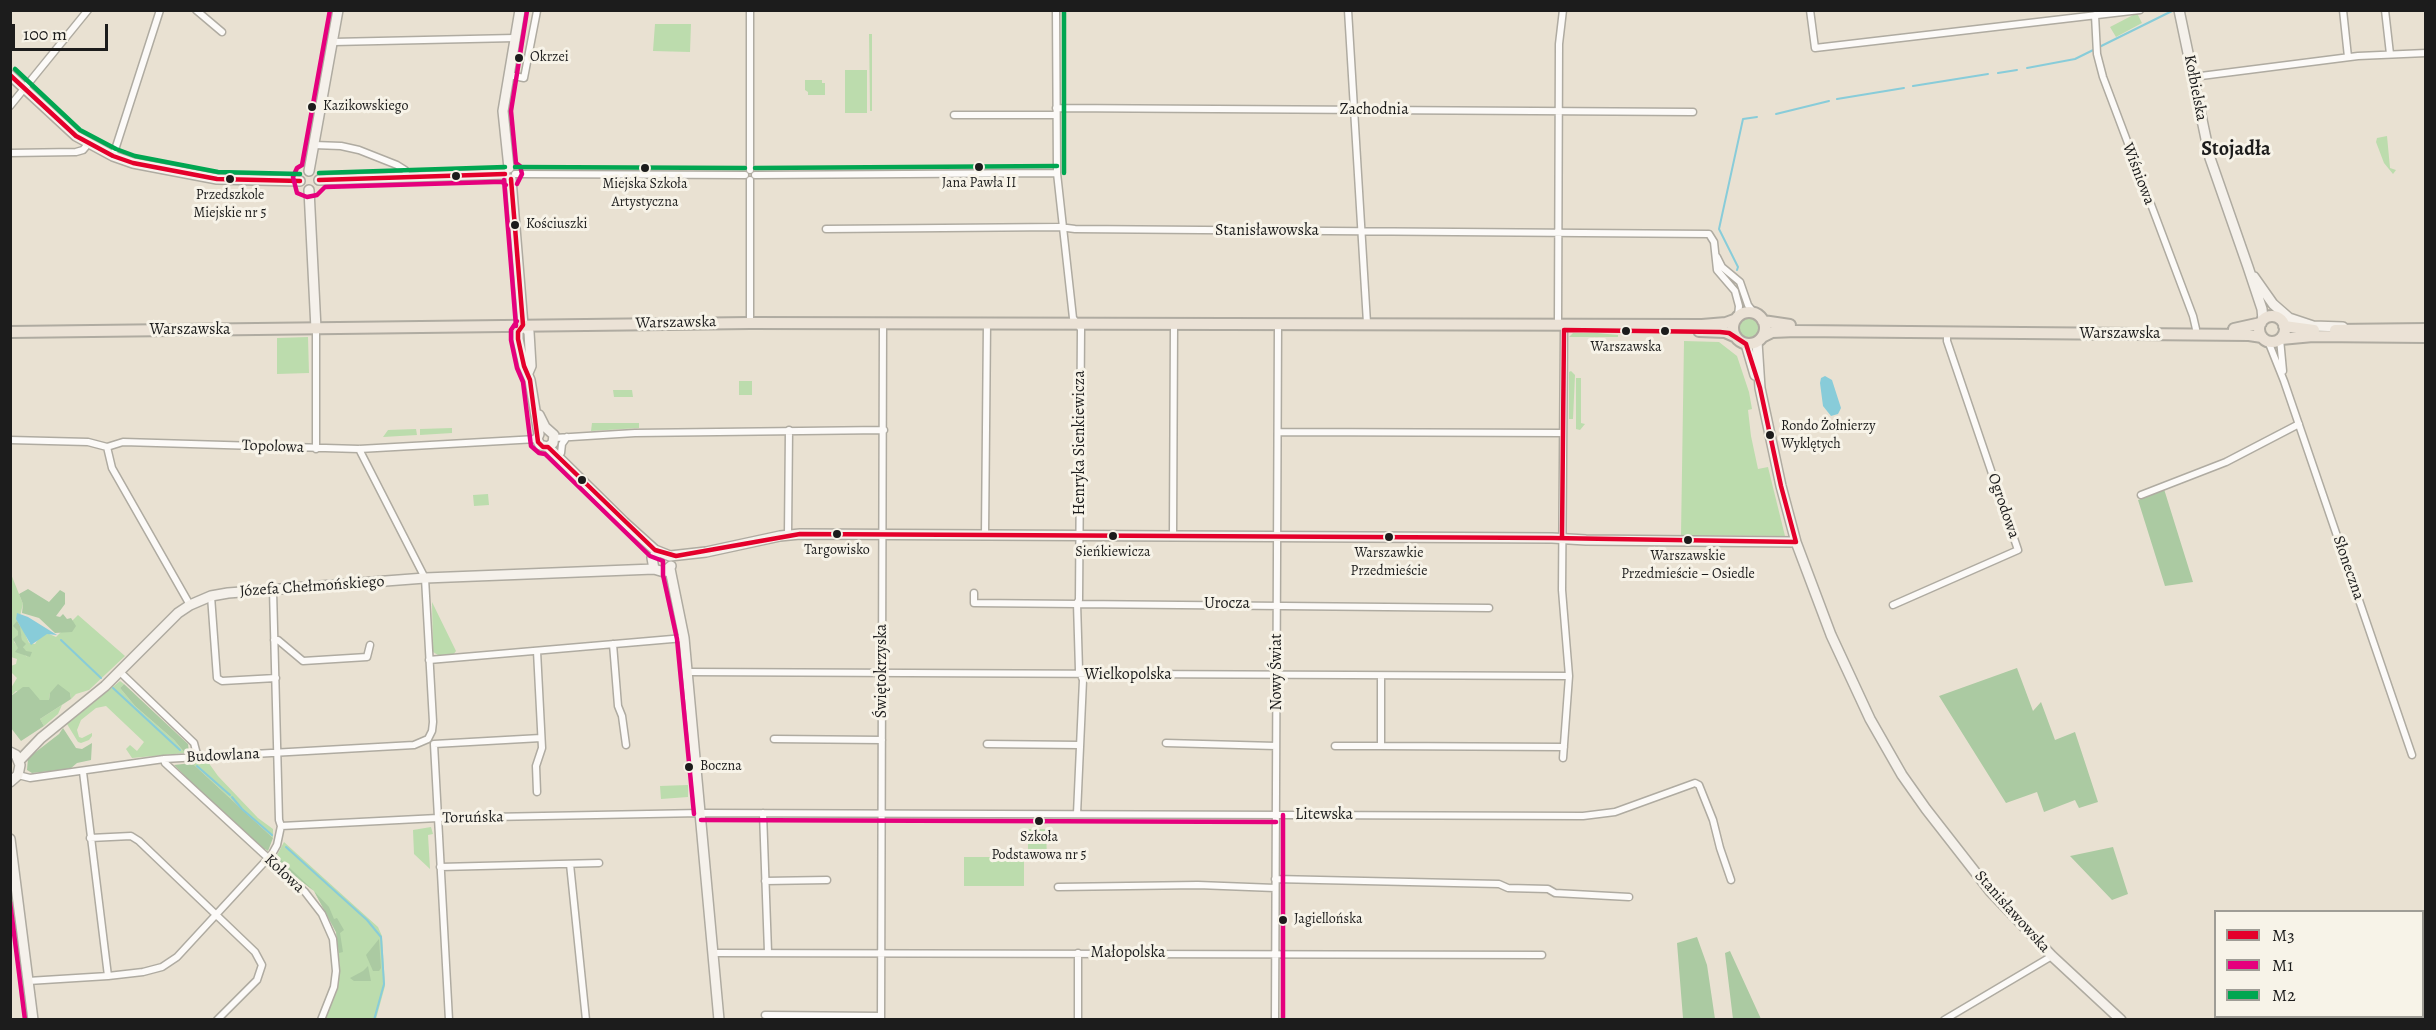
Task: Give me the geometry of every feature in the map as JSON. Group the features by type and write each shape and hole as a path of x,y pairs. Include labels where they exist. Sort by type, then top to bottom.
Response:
{"main road":[{"path":"1744,312 1754,313 1763,321 1765,328 1755,341 1734,336 1732,327 1736,318 1744,312"},
{"path":"2280,339 2284,333 2284,326 2276,317 2269,317 2262,322 2259,332 2265,339 2280,339 2313,336 2426,337"},
{"name":"Warszawska","path":"1342,325 1352,328 1564,328 1701,325 1726,323 1736,318"},
{"name":"Warszawska","path":"1763,321 1788,326 2196,329 2233,329 2262,322"},
{"name":"Warszawska","path":"10,332 883,322 1342,325 1367,323 1700,331 1725,332 1734,336"},
{"path":"2284,326 2321,330 2426,329"},
{"name":"Warszawska","path":"1755,341 1772,333 1786,331 2250,335 2265,339"}],"street":[{"path":"10,106 88,10"},
{"path":"113,156 160,10"},
{"path":"196,10 222,32"},
{"path":"309,171 338,10"},
{"path":"520,10 503,111 523,326 518,333 518,339 541,434 540,445 567,437 634,433 884,430"},
{"path":"750,10 750,323"},
{"name":"Henryka Sienkiewicza","path":"1056,10 1057,173 1073,318 1081,329 1080,536 1079,600 1077,603 1078,670 1083,680 1077,814"},
{"path":"1348,10 1367,323"},
{"path":"1563,10 1559,44 1558,233 1564,328 1562,590 1569,676 1563,759"},
{"path":"1810,10 1815,48 2140,10"},
{"path":"2343,10 2348,57"},
{"path":"2385,10 2390,54"},
{"path":"509,75 524,78 537,11"},
{"name":"Kołbielska","path":"2179,11 2214,172 2262,309 2262,322"},
{"name":"Wiśniowa","path":"2095,15 2097,54 2116,116 2186,297 2196,329"},
{"path":"333,42 515,38"},
{"path":"2193,76 2348,57 2426,53"},
{"path":"10,75 61,124 88,144 113,156 133,163 217,179 300,181"},
{"name":"Zachodnia","path":"954,115 1056,111 1693,112"},
{"path":"10,153 76,152 83,150 88,144"},
{"path":"314,145 348,147 358,150 397,165 405,170 407,177"},
{"path":"309,171 317,174 319,180 316,188 309,190 302,187 300,181 303,173 309,171"},
{"path":"319,180 510,174 1057,173"},
{"path":"309,190 316,329 315,448"},
{"name":"Stanisławowska","path":"826,229 1063,228 1708,234 1713,238 1717,256"},
{"path":"1717,256 1722,267 1740,282 1748,305 1754,313"},
{"path":"1717,256 1718,272 1735,291 1739,306 1736,318"},
{"name":"Kołbielska","path":"2248,267 2276,317"},
{"path":"2254,277 2273,304 2289,318 2313,326 2351,328"},
{"name":"Świętokrzyska","path":"881,1018 883,322"},
{"path":"985,535 987,323"},
{"path":"1173,536 1174,324"},
{"name":"Nowy Świat","path":"1275,1020 1278,324"},
{"name":"Ogrodowa","path":"1893,605 2018,550 1947,341 1947,332"},
{"name":"Słoneczna","path":"2265,339 2284,381 2412,755"},
{"name":"Słoneczna","path":"2280,339 2284,381"},
{"name":"Stanisławowska","path":"1755,341 1760,388 1781,486 1797,542 1820,608 1849,677 1877,732 1915,794 1990,891 2052,956 2121,1020"},
{"path":"2141,495 2226,462 2299,424"},
{"path":"788,535 789,430"},
{"path":"1278,432 1563,433"},
{"path":"541,434 553,433 552,443 579,477 661,563 674,595 684,638 688,672 719,1020"},
{"name":"Topolowa","path":"10,440 88,442 107,447 123,442 359,449 541,434"},
{"path":"561,453 562,444 567,437"},
{"path":"552,443 579,477"},
{"path":"107,447 112,468 190,604"},
{"path":"359,449 425,578 433,722 428,739 434,744 542,738"},
{"name":"Józefa Chełmońskiego","path":"19,760 41,738 120,672 170,620 190,604 211,596 425,578 637,570 706,552 788,535 1562,538 1797,542"},
{"path":"28,981 108,976 143,972 162,967 177,957 268,859 277,845 281,826 273,590"},
{"name":"Urocza","path":"974,593 974,603 1489,608"},
{"path":"211,596 217,678 222,681 276,678"},
{"path":"429,660 684,638"},
{"path":"274,640 278,640 303,661 367,657 370,645"},
{"path":"613,644 618,706 622,716 626,745"},
{"path":"537,651 542,738 542,748 536,766 537,792"},
{"path":"120,672 194,743 198,758"},
{"name":"Wielkopolska","path":"688,672 1569,676"},
{"path":"1381,676 1381,746"},
{"name":"Józefa Chełmońskiego","path":"11,752 41,738"},
{"name":"Budowlana","path":"18,775 30,778 164,759 414,745 428,739"},
{"path":"774,739 882,740"},
{"path":"1166,743 1276,746"},
{"path":"434,744 449,1020"},
{"path":"987,744 1079,745"},
{"path":"1335,746 1564,747"},
{"path":"10,782 18,775 19,760 11,752"},
{"name":"Kołowa","path":"164,759 165,763 314,902 333,939 336,971 334,987 321,1020"},
{"path":"83,772 108,976"},
{"name":"Litewska","path":"701,813 1551,816 1615,812 1695,783 1699,785 1713,820 1731,880"},
{"name":"Toruńska","path":"281,826 438,818 701,813"},
{"path":"763,813 765,927 768,952"},
{"path":"90,838 131,836 139,841 250,945 260,958 262,965 257,980 220,1019"},
{"path":"10,839 33,1020"},
{"path":"440,867 599,863"},
{"path":"570,864 586,1020"},
{"path":"1275,879 1499,884 1508,888 1548,889 1555,893 1629,897"},
{"path":"765,880 827,880"},
{"path":"1058,887 1198,885 1275,888"},
{"name":"Małopolska","path":"713,953 1542,955"},
{"path":"1078,953 1078,1020"},
{"path":"1944,1020 2052,956"},
{"path":"765,1015 881,1018"}],"green space":[{"path":"2137,13 2142,23 2116,37 2110,27"},
{"path":"655,24 691,24 690,52 653,51"},
{"path":"869,34 872,34 872,111 870,111"},
{"path":"845,70 867,70 867,113 845,113"},
{"path":"805,80 822,80 822,83 825,83 825,95 808,95 805,90"},
{"path":"2387,136 2390,168 2396,170 2393,174 2384,163 2376,142 2377,138"},
{"path":"1748,315 1757,319 1761,328 1757,337 1748,341 1739,337 1735,328 1739,319"},
{"path":"1573,333 1597,333 1618,335 1618,337 1569,337"},
{"path":"308,337 309,373 277,374 277,338"},
{"path":"1684,341 1719,342 1737,356 1749,392 1752,409 1748,410 1751,436 1758,469 1768,467 1785,536 1681,535"},
{"path":"1569,372 1575,375 1573,419 1569,419"},
{"path":"1576,378 1581,378 1581,423 1585,424 1580,430 1576,429"},
{"path":"739,381 752,381 752,395 739,395"},
{"path":"613,390 632,390 633,397 614,397"},
{"path":"592,423 639,423 639,428 591,431"},
{"path":"452,428 452,433 420,435 420,429"},
{"path":"416,429 417,435 383,437 388,430"},
{"path":"2164,489 2193,582 2165,586 2138,500"},
{"path":"488,494 489,505 474,506 473,495"},
{"path":"11,574 23,604 19,620 29,643 35,644 47,633 56,637 78,615 125,656 89,690 76,694 71,699 70,693 50,693 49,700 40,700 16,691 11,696 11,688 17,678 10,671 17,659 11,657","holes":["19,623 27,657 14,642 18,635"]},
{"path":"28,589 49,602 60,590 65,593 65,604 56,616 60,617 63,614 67,619 71,618 76,626 72,632 55,633 39,618 22,613 23,604 19,594"},
{"path":"432,602 456,651 453,655 438,655 433,652"},
{"path":"17,621 22,640 26,644 23,647 26,651 32,652 30,657 15,652 18,648 13,639 18,635 18,631 13,626"},
{"path":"2017,668 2033,711 2041,702 2055,740 2075,732 2098,802 2079,808 2075,800 2044,812 2037,792 2006,803 1939,696"},
{"path":"120,681 124,684 120,688 135,706 174,740 185,753 132,758 126,749 130,745 137,751 144,742 106,706 96,708 81,720 77,730 79,737 82,738 92,733 92,736 89,740 78,742 67,724"},
{"path":"58,684 70,693 71,699 40,719 44,726 21,741 11,728 11,696 23,687 29,687 40,700 49,700 50,693"},
{"path":"124,684 188,744 189,752 185,753 174,740 135,706 120,688"},
{"path":"68,701 62,705 58,714 44,726 40,719"},
{"path":"63,728 76,748 82,749 92,743 91,760 77,763 70,769 32,773 27,770 28,758 59,734"},
{"path":"208,762 218,776 258,818 273,829 273,838 192,763"},
{"path":"192,763 273,838 268,851 265,849 261,851 174,765"},
{"path":"688,785 688,797 661,799 660,786"},
{"path":"431,827 433,834 428,835 430,869 414,854 413,830"},
{"path":"1028,829 1046,829 1047,859 1028,860"},
{"path":"284,842 378,927 382,936 385,986 376,1019 325,1019 337,991 340,968 336,932 314,891 277,862 276,857"},
{"path":"2113,847 2128,894 2112,900 2070,856"},
{"path":"276,855 313,890 314,891 277,862"},
{"path":"964,857 1024,857 1024,886 964,886"},
{"path":"314,891 329,907 334,919 337,918 344,930 340,933 343,952 339,953 336,932"},
{"path":"1697,937 1707,965 1715,1019 1683,1018 1677,943"},
{"path":"379,939 381,968 379,971 373,971 366,955"},
{"path":"1730,951 1761,1019 1733,1019 1725,953"},
{"path":"368,966 371,981 354,981 350,978 363,971"}],"water":[{"path":"1825,376 1832,380 1841,408 1838,414 1831,416 1823,406 1820,383 1821,378"},
{"path":"17,613 57,635 47,634 31,645 16,619"}],"waterway":[{"path":"2027,68 2075,59 2174,10"},
{"path":"1998,73 2017,70"},
{"path":"1913,86 1988,74"},
{"path":"1837,99 1904,88"},
{"path":"1776,114 1829,101"},
{"path":"1737,270 1738,267 1719,229 1743,119 1757,117"},
{"path":"61,640 101,678"},
{"path":"113,688 180,750"},
{"path":"197,766 230,795"},
{"path":"232,797 242,809 272,835"},
{"path":"286,847 367,920 381,937 384,984 374,1020"}],"transit line":[{"name":"M1","path":"330,10 302,165 297,168 293,177 297,193 307,197 317,195 325,187 494,182 502,182 506,185"},
{"name":"M2","path":"1064,10 1064,173"},
{"name":"M1","path":"517,184 522,174 520,166 516,163 511,111 527,11"},
{"name":"M2","path":"15,69 80,130 116,149 135,156 218,172 300,174"},
{"name":"M3","path":"10,75 76,136 113,156 133,163 217,179 300,181"},
{"name":"M2","path":"755,168 1057,166"},
{"name":"M2","path":"319,173 505,167"},
{"name":"M2","path":"515,167 745,168"},
{"name":"M3","path":"319,180 505,174"},
{"name":"M3","path":"511,179 523,325"},
{"name":"M1","path":"504,180 516,326"},
{"name":"M1","path":"517,321 511,330 511,340 517,368 523,382 531,446 539,453 545,454 650,556 663,561 663,575 677,639 694,814"},
{"name":"M3","path":"523,325 518,332 518,339 524,366 530,380 538,442 543,447 548,447 655,550 676,556 800,534 1552,538 1796,542 1781,486 1760,388 1746,344 1729,333 1720,332 1564,330 1562,538"},
{"name":"M1","path":"1283,815 1283,1020"},
{"name":"M1","path":"701,820 1276,822"},
{"name":"M1","path":"10,902 25,1020"}],"place":[{"name":"Okrzei","path":"519,58"},
{"name":"Kazikowskiego","path":"312,107"},
{"name":"Jana Pawła II","path":"979,167"},
{"name":"Miejska Szkoła Artystyczna","path":"645,168"},
{"name":"Przedszkole Miejskie nr 5","path":"230,179"},
{"name":"Kościuszki","path":"515,225"},
{"name":"Warszawska","path":"1626,331"},
{"name":"Rondo Żołnierzy Wyklętych","path":"1770,435"},
{"name":"Targowisko","path":"837,534"},
{"name":"Sieńkiewicza","path":"1113,536"},
{"name":"Warszawkie Przedmieście","path":"1389,537"},
{"name":"Warszawskie Przedmieście – Osiedle","path":"1688,540"},
{"name":"Boczna","path":"689,767"},
{"name":"Szkoła Podstawowa nr 5","path":"1039,821"},
{"name":"Jagiellońska","path":"1283,920"}],"district":[{"name":"Stojadła","path":"2236,150"}]}
